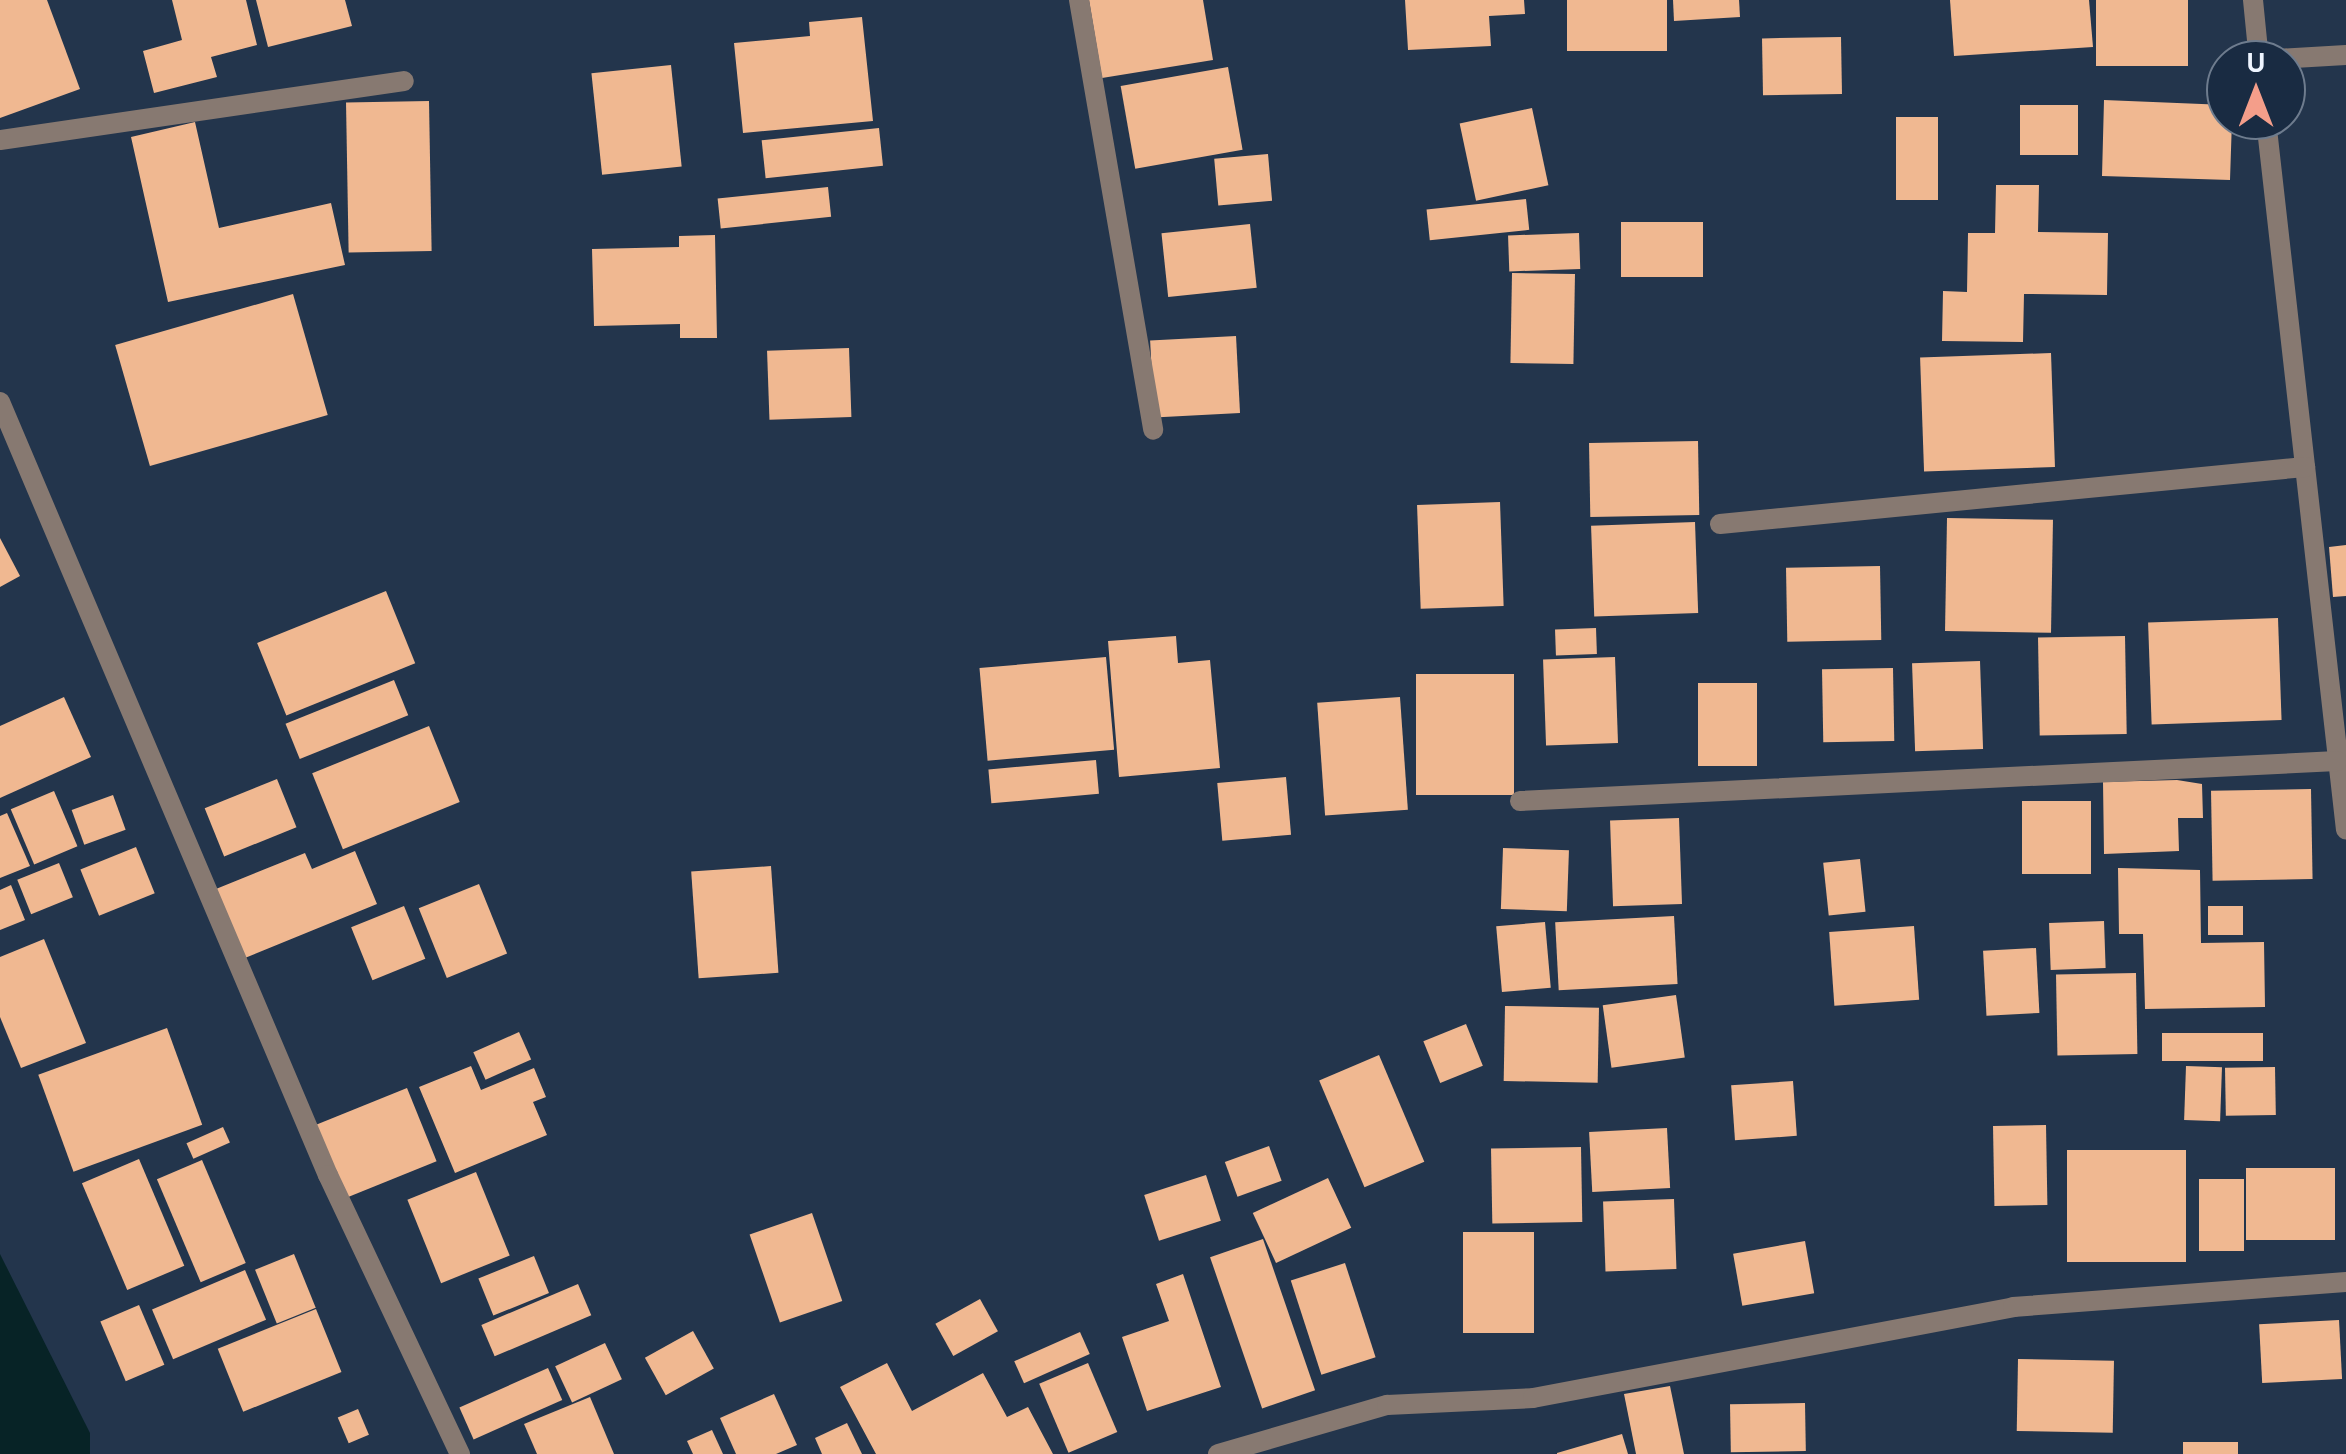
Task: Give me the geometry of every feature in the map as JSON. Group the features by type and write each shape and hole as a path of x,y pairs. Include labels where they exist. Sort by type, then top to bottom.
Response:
{"street":[{"path":"1078,0 1153,430"},
{"path":"2253,0 2257,40"},
{"path":"2306,58 2346,56"},
{"path":"0,140 404,81"},
{"path":"2268,140 2346,830"},
{"path":"0,402 328,1175 460,1454"},
{"path":"1720,524 2306,466"},
{"path":"1520,802 2337,761"},
{"path":"1218,1454 1387,1405 1533,1398 2013,1307 2346,1282"}],"shaded area":[{"path":"0,1254 90,1433 90,1454 0,1454"}],"building":[{"path":"0,0 47,0 80,89 0,118"},
{"path":"172,0 246,0 257,45 211,57 217,77 154,93 143,51 182,40"},
{"path":"256,0 345,0 352,26 268,47"},
{"path":"1089,0 1203,0 1213,60 1102,78"},
{"path":"1405,0 1524,0 1525,14 1489,16 1491,46 1408,50"},
{"path":"1567,0 1667,0 1667,51 1567,51"},
{"path":"1673,0 1739,0 1740,17 1674,21"},
{"path":"1950,0 2089,0 2093,47 1954,56"},
{"path":"2096,0 2188,0 2188,66 2096,66"},
{"path":"862,17 873,121 743,133 734,43 810,36 809,22"},
{"path":"1841,37 1842,94 1763,95 1762,38"},
{"path":"671,65 682,166 602,175 591,73"},
{"path":"1228,67 1243,150 1135,169 1121,86"},
{"path":"2104,100 2206,104 2206,140 2231,140 2230,180 2102,176"},
{"path":"429,101 432,251 349,252 346,102"},
{"path":"2020,105 2078,105 2078,155 2020,155"},
{"path":"1532,108 1548,185 1476,201 1460,123"},
{"path":"1896,117 1938,117 1938,200 1896,200"},
{"path":"195,122 219,228 331,203 345,265 168,302 131,137"},
{"path":"879,128 883,166 766,178 762,140"},
{"path":"1268,154 1272,201 1218,206 1214,159"},
{"path":"1996,185 2039,185 2038,232 2108,233 2107,295 2024,294 2023,342 1942,341 1943,291 1967,292 1968,233 1995,233"},
{"path":"828,187 831,217 721,228 718,199"},
{"path":"1526,199 1529,230 1430,240 1427,209"},
{"path":"1621,222 1703,222 1703,277 1621,277"},
{"path":"1250,224 1257,288 1168,297 1161,233"},
{"path":"1579,233 1580,269 1509,271 1508,235"},
{"path":"715,235 717,338 680,338 680,324 594,326 592,249 679,247 679,236"},
{"path":"1512,273 1575,274 1573,364 1510,363"},
{"path":"293,294 328,415 150,466 115,345"},
{"path":"1236,336 1240,413 1154,417 1150,341"},
{"path":"849,348 851,417 769,420 767,351"},
{"path":"2051,353 2055,467 1924,472 1920,358"},
{"path":"1698,441 1699,515 1590,517 1589,443"},
{"path":"1500,502 1504,606 1421,609 1417,505"},
{"path":"1947,518 2053,520 2051,633 1945,631"},
{"path":"1695,522 1698,613 1594,617 1591,526"},
{"path":"0,538 20,576 0,587"},
{"path":"2346,545 2346,596 2333,597 2329,547"},
{"path":"1880,566 1881,640 1787,642 1786,568"},
{"path":"386,591 415,663 286,715 257,643"},
{"path":"2278,618 2282,720 2152,724 2148,623"},
{"path":"1596,628 1597,654 1556,655 1555,629"},
{"path":"1176,636 1178,663 1210,660 1220,768 1119,777 1108,641"},
{"path":"2125,636 2127,734 2040,736 2038,638"},
{"path":"1106,657 1114,750 988,761 979,668"},
{"path":"1615,657 1618,743 1546,745 1543,660"},
{"path":"1980,661 1983,749 1915,751 1912,663"},
{"path":"1893,668 1894,741 1823,742 1822,669"},
{"path":"1416,674 1514,674 1514,795 1416,795"},
{"path":"394,680 408,715 300,759 286,724"},
{"path":"1698,683 1757,683 1757,766 1698,766"},
{"path":"64,697 91,757 0,798 0,726"},
{"path":"1400,697 1408,810 1325,816 1317,703"},
{"path":"429,726 460,802 343,849 312,773"},
{"path":"1096,760 1099,794 991,803 988,769"},
{"path":"1286,777 1291,835 1222,841 1217,783"},
{"path":"277,779 296,827 224,856 205,808"},
{"path":"2177,780 2202,784 2203,818 2178,818 2179,851 2104,854 2103,782"},
{"path":"2311,789 2313,879 2213,881 2211,791"},
{"path":"54,791 77,846 34,865 11,809"},
{"path":"113,795 126,830 84,845 72,810"},
{"path":"2022,801 2091,801 2091,874 2022,874"},
{"path":"7,813 30,866 0,878 0,816"},
{"path":"1679,818 1682,904 1613,906 1610,820"},
{"path":"136,847 155,893 99,916 80,869"},
{"path":"1503,848 1569,850 1567,911 1501,909"},
{"path":"355,851 377,904 240,960 211,891 305,853 312,869"},
{"path":"1860,859 1866,912 1829,916 1823,863"},
{"path":"59,863 73,897 31,914 17,880"},
{"path":"771,866 778,973 699,978 691,872"},
{"path":"2118,868 2200,870 2201,943 2264,942 2265,1007 2145,1009 2143,934 2119,934"},
{"path":"479,884 507,954 447,978 419,908"},
{"path":"11,885 25,920 0,930 0,890"},
{"path":"404,906 425,959 373,980 351,927"},
{"path":"2208,906 2243,906 2243,935 2208,935"},
{"path":"1674,916 1678,984 1559,990 1555,922"},
{"path":"2104,921 2106,968 2051,970 2049,923"},
{"path":"1545,922 1551,988 1502,992 1496,926"},
{"path":"1914,926 1919,1000 1834,1006 1829,932"},
{"path":"44,939 86,1043 21,1068 0,1017 0,957"},
{"path":"2036,948 2039,1013 1986,1016 1983,951"},
{"path":"2136,973 2137,1054 2057,1055 2056,974"},
{"path":"1676,995 1685,1057 1611,1068 1603,1005"},
{"path":"1505,1006 1599,1008 1598,1083 1504,1081"},
{"path":"1466,1024 1483,1066 1440,1083 1423,1041"},
{"path":"167,1028 202,1125 73,1172 38,1075"},
{"path":"519,1032 531,1059 486,1080 473,1052"},
{"path":"2162,1033 2263,1033 2263,1061 2162,1061"},
{"path":"1379,1055 1424,1162 1364,1187 1319,1080"},
{"path":"471,1066 481,1090 534,1068 546,1097 533,1102 547,1135 455,1173 419,1087"},
{"path":"2186,1066 2222,1067 2220,1121 2184,1120"},
{"path":"2275,1067 2276,1115 2226,1116 2225,1068"},
{"path":"1793,1081 1797,1136 1735,1140 1731,1085"},
{"path":"407,1088 437,1161 346,1198 316,1125"},
{"path":"2046,1125 2047,1205 1994,1206 1993,1126"},
{"path":"223,1127 230,1143 193,1159 186,1143"},
{"path":"1667,1128 1670,1188 1592,1192 1589,1132"},
{"path":"1269,1146 1282,1181 1237,1197 1225,1162"},
{"path":"1581,1147 1582,1222 1492,1224 1491,1149"},
{"path":"2067,1150 2186,1150 2186,1262 2067,1262"},
{"path":"139,1159 184,1266 127,1290 82,1183"},
{"path":"202,1160 246,1263 201,1282 157,1179"},
{"path":"2246,1168 2335,1168 2335,1240 2246,1240"},
{"path":"476,1172 510,1255 441,1283 407,1200"},
{"path":"1206,1175 1221,1221 1159,1241 1144,1195"},
{"path":"1328,1178 1351,1228 1276,1263 1253,1213"},
{"path":"2199,1179 2244,1179 2244,1251 2199,1251"},
{"path":"1674,1199 1676,1269 1605,1271 1603,1201"},
{"path":"812,1213 842,1301 780,1322 750,1234"},
{"path":"1463,1232 1534,1232 1534,1333 1463,1333"},
{"path":"1263,1239 1315,1390 1262,1409 1210,1257"},
{"path":"1805,1241 1814,1293 1742,1306 1733,1254"},
{"path":"294,1254 316,1308 277,1324 255,1270"},
{"path":"534,1256 549,1293 493,1316 478,1278"},
{"path":"1345,1263 1376,1357 1321,1375 1291,1281"},
{"path":"245,1270 266,1320 173,1359 152,1309"},
{"path":"1183,1274 1221,1387 1147,1411 1122,1337 1169,1321 1156,1284"},
{"path":"578,1284 591,1315 495,1356 481,1325"},
{"path":"980,1299 998,1331 953,1356 935,1324"},
{"path":"139,1305 164,1365 126,1381 100,1321"},
{"path":"316,1309 341,1372 243,1412 218,1349"},
{"path":"2339,1320 2342,1379 2262,1383 2259,1324"},
{"path":"693,1331 714,1369 666,1395 645,1358"},
{"path":"1080,1332 1090,1354 1024,1383 1014,1361"},
{"path":"605,1343 622,1379 572,1402 555,1366"},
{"path":"2018,1359 2114,1361 2113,1433 2017,1431"},
{"path":"887,1363 912,1411 983,1373 1007,1417 1028,1407 1053,1454 876,1454 840,1387"},
{"path":"1088,1363 1117,1432 1069,1453 1039,1384"},
{"path":"548,1368 562,1400 474,1439 459,1407"},
{"path":"1670,1386 1684,1454 1636,1454 1624,1394"},
{"path":"774,1394 797,1445 776,1454 736,1454 720,1418"},
{"path":"590,1397 614,1454 537,1454 524,1424"},
{"path":"1805,1403 1806,1451 1731,1452 1730,1404"},
{"path":"358,1409 369,1435 349,1443 338,1418"},
{"path":"847,1423 862,1454 822,1454 815,1438"},
{"path":"712,1430 723,1454 693,1454 687,1441"},
{"path":"1622,1434 1628,1454 1557,1454 1557,1453"},
{"path":"2183,1442 2238,1442 2238,1454 2183,1454"}]}
